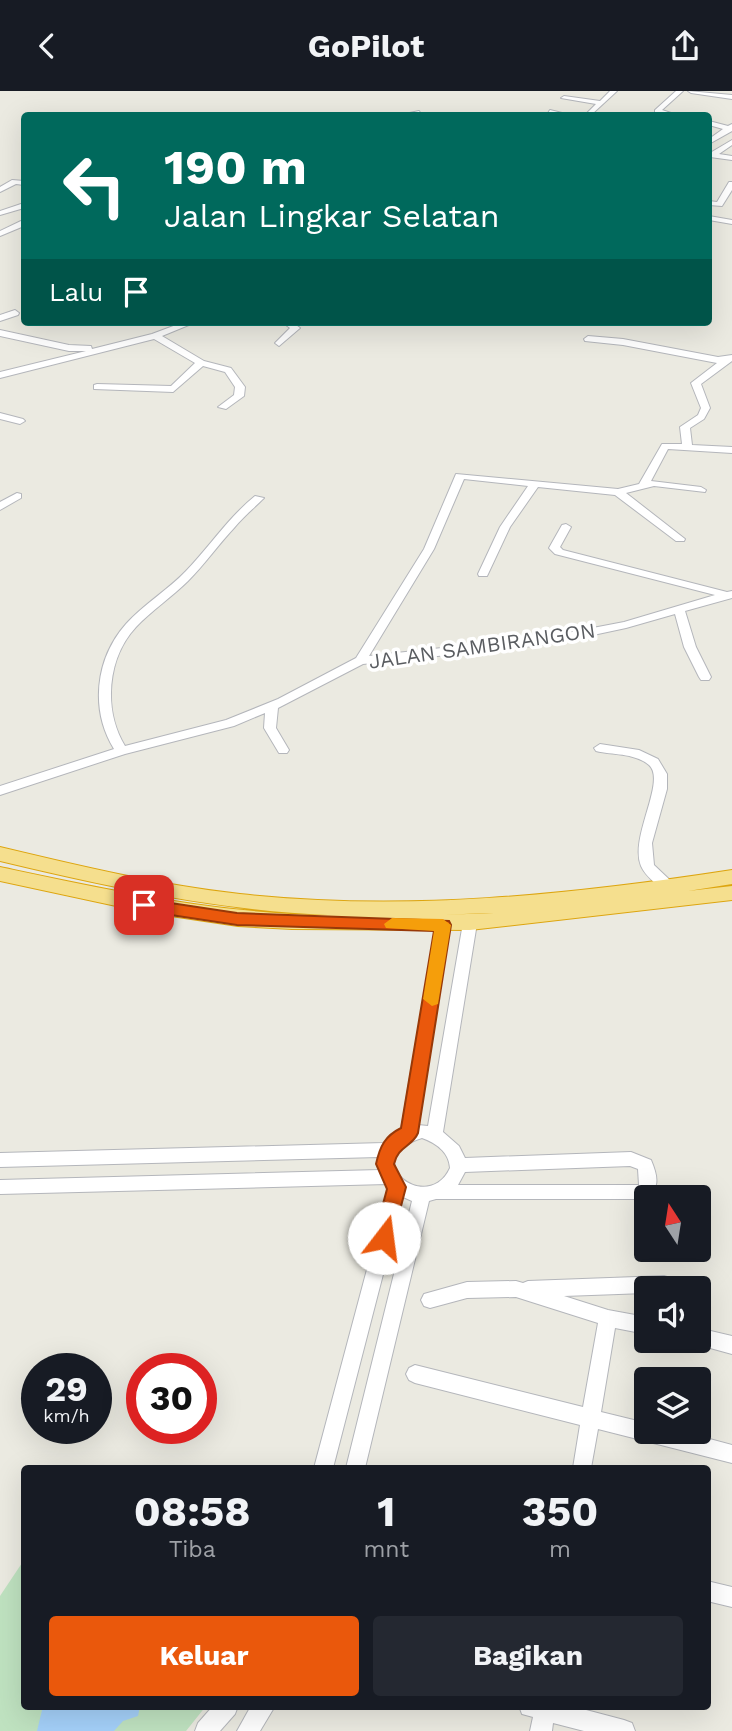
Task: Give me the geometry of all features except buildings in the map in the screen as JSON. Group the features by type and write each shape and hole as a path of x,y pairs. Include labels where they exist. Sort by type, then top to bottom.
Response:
{"highway":[{"path":"0,854 167,890 292,913 443,925 720,890 732,877"},
{"path":"0,874 144,905 237,919 292,913 470,908 668,887 720,890"}],"street":[{"path":"592,112 614,91"},
{"path":"661,112 657,111 680,91"},
{"path":"691,91 732,97"},
{"path":"564,98 602,103"},
{"path":"712,124 731,127"},
{"path":"712,140 731,127"},
{"path":"732,142 713,155 732,158"},
{"path":"0,190 15,182 21,183"},
{"path":"719,204 732,184"},
{"path":"0,201 19,205"},
{"path":"712,203 732,205"},
{"path":"0,215 19,205"},
{"path":"0,215 21,221"},
{"path":"712,219 732,222"},
{"path":"0,234 21,224"},
{"path":"0,318 15,313"},
{"path":"155,326 154,330 158,335 201,363 228,370 240,387 239,396 223,407"},
{"path":"0,333 76,349 158,335 182,326"},
{"path":"279,343 296,328 293,326"},
{"path":"0,375 31,370 141,338"},
{"path":"588,339 728,359"},
{"path":"687,445 685,427 705,411 705,399 696,383 728,359"},
{"path":"97,387 173,389 201,363"},
{"path":"0,417 20,421"},
{"path":"644,484 663,448 687,445 732,450"},
{"path":"360,661 429,549 460,476 618,492 644,484 701,490"},
{"path":"483,575 502,528 517,504 534,485"},
{"path":"618,492 680,539"},
{"path":"0,507 16,496"},
{"path":"122,751 110,735 103,709 108,674 124,634 185,579 259,498"},
{"path":"566,527 554,548 559,552 730,595"},
{"name":"JALAN SAMBIRANGON","path":"0,791 122,751 230,723 272,706 360,661 551,640 679,610 730,595"},
{"path":"679,610 690,647 705,677"},
{"path":"272,706 268,722 283,750"},
{"path":"600,748 631,753 660,769 663,781 651,817 645,852 647,865 668,887"},
{"path":"435,1134 470,923"},
{"path":"409,1133 443,925"},
{"path":"437,966 462,969"},
{"path":"324,1465 393,1182 385,1164 388,1150 396,1140 409,1133 435,1134 447,1141 455,1152 458,1165 452,1181 430,1193 356,1465"},
{"path":"0,1160 388,1150"},
{"path":"0,1187 393,1182 430,1193 642,1192 649,1186 645,1165 631,1159 458,1165"},
{"path":"430,1300 467,1290 634,1286"},
{"path":"516,1289 634,1323"},
{"path":"582,1465 608,1318"},
{"path":"711,1340 732,1345"},
{"path":"415,1374 732,1454"},
{"path":"711,1592 732,1597"},
{"path":"206,1731 224,1710"},
{"path":"248,1731 261,1710"},
{"path":"541,1714 624,1731"}],"green space":[{"path":"21,1564 21,1710 203,1710 186,1731 0,1731 0,1596"}],"water":[{"path":"42,1710 139,1710 138,1716 123,1721 114,1731 37,1731"}],"slow traffic":[{"path":"392,924 443,925 432,999"}],"route":[{"path":"144,905 237,919 443,925 409,1133 396,1140 388,1150 385,1164 389,1177 397,1187 384,1238"}]}
